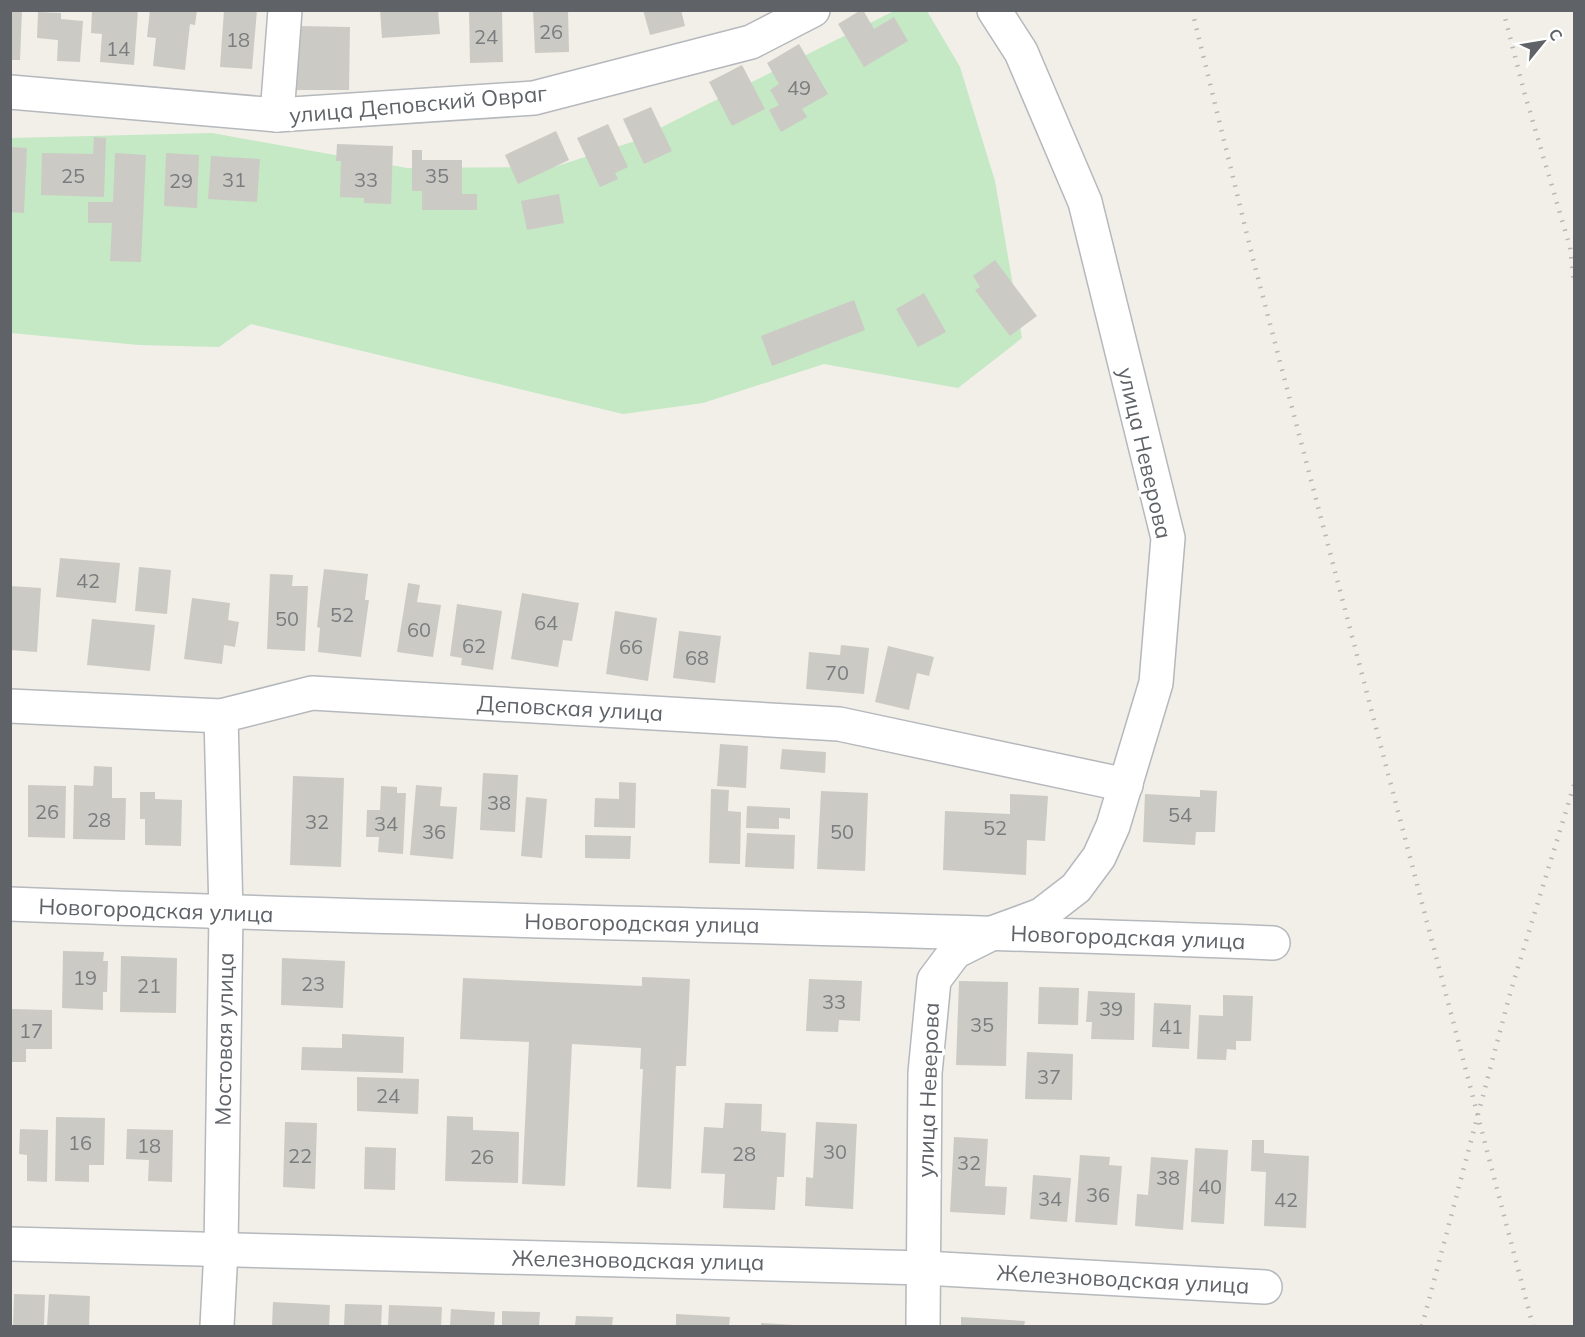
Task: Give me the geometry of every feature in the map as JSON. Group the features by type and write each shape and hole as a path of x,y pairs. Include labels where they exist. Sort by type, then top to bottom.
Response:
{"street":[{"path":"277,115 285,10"},
{"name":"улица Деповский Овраг","path":"10,92 277,115 534,99 751,42 813,10"},
{"name":"улица Неверова","path":"923,1326 925,1073 934,981 955,952 995,932 1041,915 1076,888 1099,857 1113,826 1156,683 1168,538 1085,202 1021,52 994,10"},
{"name":"Деповская улица","path":"10,706 221,716 312,693 839,724 1126,785"},
{"name":"Мостовая улица","path":"217,1326 221,1250 226,913 221,716"},
{"name":"Новогородская улица","path":"10,904 226,913 995,932 1273,943"},
{"name":"Железноводская улица","path":"10,1244 924,1268 1265,1287"}],"green space":[{"path":"894,11 927,11 960,67 995,181 1022,338 958,388 824,364 703,403 623,414 251,324 219,347 139,345 11,333 10,138 212,133 407,168 554,167 632,142"}],"building":[{"path":"10,10 22,10 20,60 10,60"},
{"path":"92,10 138,10 134,65 100,62 102,34 91,33"},
{"path":"150,10 197,10 195,25 190,24 185,70 153,66 156,38 147,37"},
{"path":"224,10 257,10 252,69 220,67"},
{"path":"380,10 438,10 440,34 382,38"},
{"path":"469,10 502,10 503,62 470,63"},
{"path":"533,10 568,10 569,52 535,53"},
{"path":"643,10 681,10 685,26 650,35"},
{"path":"861,10 874,29 894,17 908,41 864,67 838,24"},
{"path":"38,12 61,13 61,19 83,21 80,62 57,61 58,40 37,38"},
{"path":"298,26 350,27 349,90 297,90"},
{"path":"799,44 828,94 802,109 807,117 781,132 769,110 779,105 770,90 779,84 767,63"},
{"path":"742,65 765,109 732,126 709,82"},
{"path":"651,107 672,151 644,164 623,119"},
{"path":"608,124 628,167 615,173 618,179 600,187 577,138"},
{"path":"556,131 569,160 518,184 505,155"},
{"path":"94,137 106,138 104,197 41,195 42,153 93,154"},
{"path":"337,144 393,146 391,204 364,203 364,198 340,197 341,161 336,161"},
{"path":"10,147 27,148 24,213 10,212"},
{"path":"412,150 422,150 422,160 462,160 462,194 477,194 477,210 422,210 422,191 412,191"},
{"path":"115,153 146,155 141,262 110,261 112,223 88,223 88,202 113,202"},
{"path":"166,153 199,155 197,208 164,206"},
{"path":"211,156 260,159 257,202 208,199"},
{"path":"559,194 564,223 527,230 521,201"},
{"path":"995,260 1037,316 1010,336 975,290 980,287 973,276"},
{"path":"924,293 946,332 918,347 896,309"},
{"path":"854,300 865,330 772,366 761,336"},
{"path":"60,558 120,563 116,603 56,597"},
{"path":"139,567 171,570 167,614 135,611"},
{"path":"324,569 368,574 365,600 369,600 361,657 318,652 320,628 317,627"},
{"path":"270,574 293,575 292,586 308,586 305,651 267,649"},
{"path":"408,583 420,585 417,602 441,605 433,657 397,652"},
{"path":"10,586 41,588 37,652 10,650"},
{"path":"522,593 579,603 572,641 563,640 558,667 511,659"},
{"path":"192,598 230,603 228,620 239,622 235,647 224,645 222,664 184,659"},
{"path":"457,604 502,611 493,670 461,665 462,658 450,656"},
{"path":"615,611 657,618 648,681 606,674"},
{"path":"92,619 155,625 150,671 87,665"},
{"path":"679,631 721,636 715,683 673,678"},
{"path":"841,645 869,648 864,694 806,689 809,652 840,655"},
{"path":"888,646 934,657 929,676 917,673 909,710 875,702"},
{"path":"720,744 748,746 746,788 717,786"},
{"path":"782,749 826,752 825,773 780,769"},
{"path":"94,766 112,767 112,798 126,798 125,840 73,839 74,785 93,786"},
{"path":"483,773 518,775 515,832 480,830"},
{"path":"293,776 344,778 341,867 290,865"},
{"path":"619,782 636,783 635,828 594,827 595,798 619,799"},
{"path":"28,785 66,786 65,838 28,837"},
{"path":"416,785 442,787 440,806 457,807 453,859 410,855"},
{"path":"381,786 397,787 397,793 406,793 403,854 378,852 379,837 366,837 367,810 380,810"},
{"path":"711,789 729,790 728,811 741,812 740,864 709,863"},
{"path":"1200,790 1217,791 1215,832 1196,832 1195,845 1143,842 1145,794 1200,797"},
{"path":"821,791 868,793 865,871 817,869"},
{"path":"140,792 155,792 155,799 182,800 181,846 145,845 145,819 140,819"},
{"path":"1010,794 1048,796 1045,841 1027,840 1026,875 943,870 945,811 1010,814"},
{"path":"526,797 547,799 542,858 521,856"},
{"path":"747,806 790,808 790,819 779,818 779,829 746,828"},
{"path":"747,833 795,835 794,869 745,867"},
{"path":"585,835 631,836 630,859 585,858"},
{"path":"63,951 104,952 103,961 108,961 107,992 103,992 103,1010 62,1008"},
{"path":"121,956 177,958 176,1013 120,1012"},
{"path":"282,958 345,961 343,1008 281,1005"},
{"path":"642,977 690,979 686,1066 676,1066 671,1189 637,1187 643,1069 640,1069 641,1048 572,1044 565,1186 522,1184 529,1042 460,1039 463,978 642,986"},
{"path":"809,979 862,981 860,1021 839,1020 838,1032 806,1031"},
{"path":"959,981 1008,982 1006,1066 956,1065"},
{"path":"1039,987 1079,988 1078,1025 1038,1024"},
{"path":"1088,991 1135,993 1134,1040 1091,1039 1092,1022 1086,1022"},
{"path":"1223,995 1253,996 1251,1041 1236,1041 1236,1050 1227,1049 1226,1060 1197,1059 1199,1015 1223,1016"},
{"path":"1154,1003 1191,1005 1189,1049 1152,1047"},
{"path":"10,1009 52,1010 52,1049 26,1049 26,1062 10,1062"},
{"path":"342,1034 404,1037 403,1073 301,1070 302,1047 342,1048"},
{"path":"1027,1052 1073,1054 1072,1100 1025,1099"},
{"path":"357,1077 419,1079 418,1114 357,1111"},
{"path":"725,1103 762,1104 761,1131 786,1133 784,1177 777,1177 775,1210 723,1208 725,1174 701,1173 704,1127 723,1128"},
{"path":"447,1116 473,1117 473,1130 519,1132 518,1183 445,1181"},
{"path":"56,1117 105,1118 104,1165 89,1165 89,1182 55,1181"},
{"path":"285,1122 317,1123 315,1189 283,1187"},
{"path":"816,1122 857,1124 853,1209 805,1206 806,1177 813,1178"},
{"path":"20,1129 48,1130 47,1182 27,1181 27,1155 19,1154"},
{"path":"127,1129 173,1130 172,1182 148,1181 149,1160 126,1159"},
{"path":"954,1137 988,1139 985,1186 1007,1187 1005,1215 950,1212"},
{"path":"1252,1140 1264,1140 1264,1153 1309,1156 1306,1228 1264,1226 1266,1172 1251,1171"},
{"path":"365,1147 396,1148 395,1190 364,1189"},
{"path":"1195,1148 1228,1150 1224,1224 1191,1222"},
{"path":"1080,1155 1110,1157 1109,1165 1122,1166 1117,1225 1075,1222"},
{"path":"1151,1157 1188,1160 1183,1230 1135,1226 1137,1194 1148,1195"},
{"path":"1033,1175 1071,1178 1067,1222 1030,1219"},
{"path":"14,1294 45,1295 44,1326 13,1326"},
{"path":"49,1294 90,1296 89,1326 47,1326"},
{"path":"273,1302 330,1305 329,1326 272,1326"},
{"path":"345,1304 382,1305 381,1326 344,1326"},
{"path":"389,1305 442,1307 441,1326 388,1326"},
{"path":"451,1309 495,1312 494,1326 450,1326"},
{"path":"502,1311 540,1312 539,1326 502,1326"},
{"path":"676,1314 730,1317 729,1326 676,1326"},
{"path":"576,1316 613,1317 612,1326 575,1326"},
{"path":"961,1317 1025,1321 1024,1326 961,1326"},
{"path":"761,1323 795,1325 795,1326 761,1326"}],"railway":[{"path":"1192,10 1253,259 1533,1326"},
{"path":"1503,10 1525,95 1570,247 1574,282"},
{"path":"1422,1326 1511,990 1574,785"}]}
